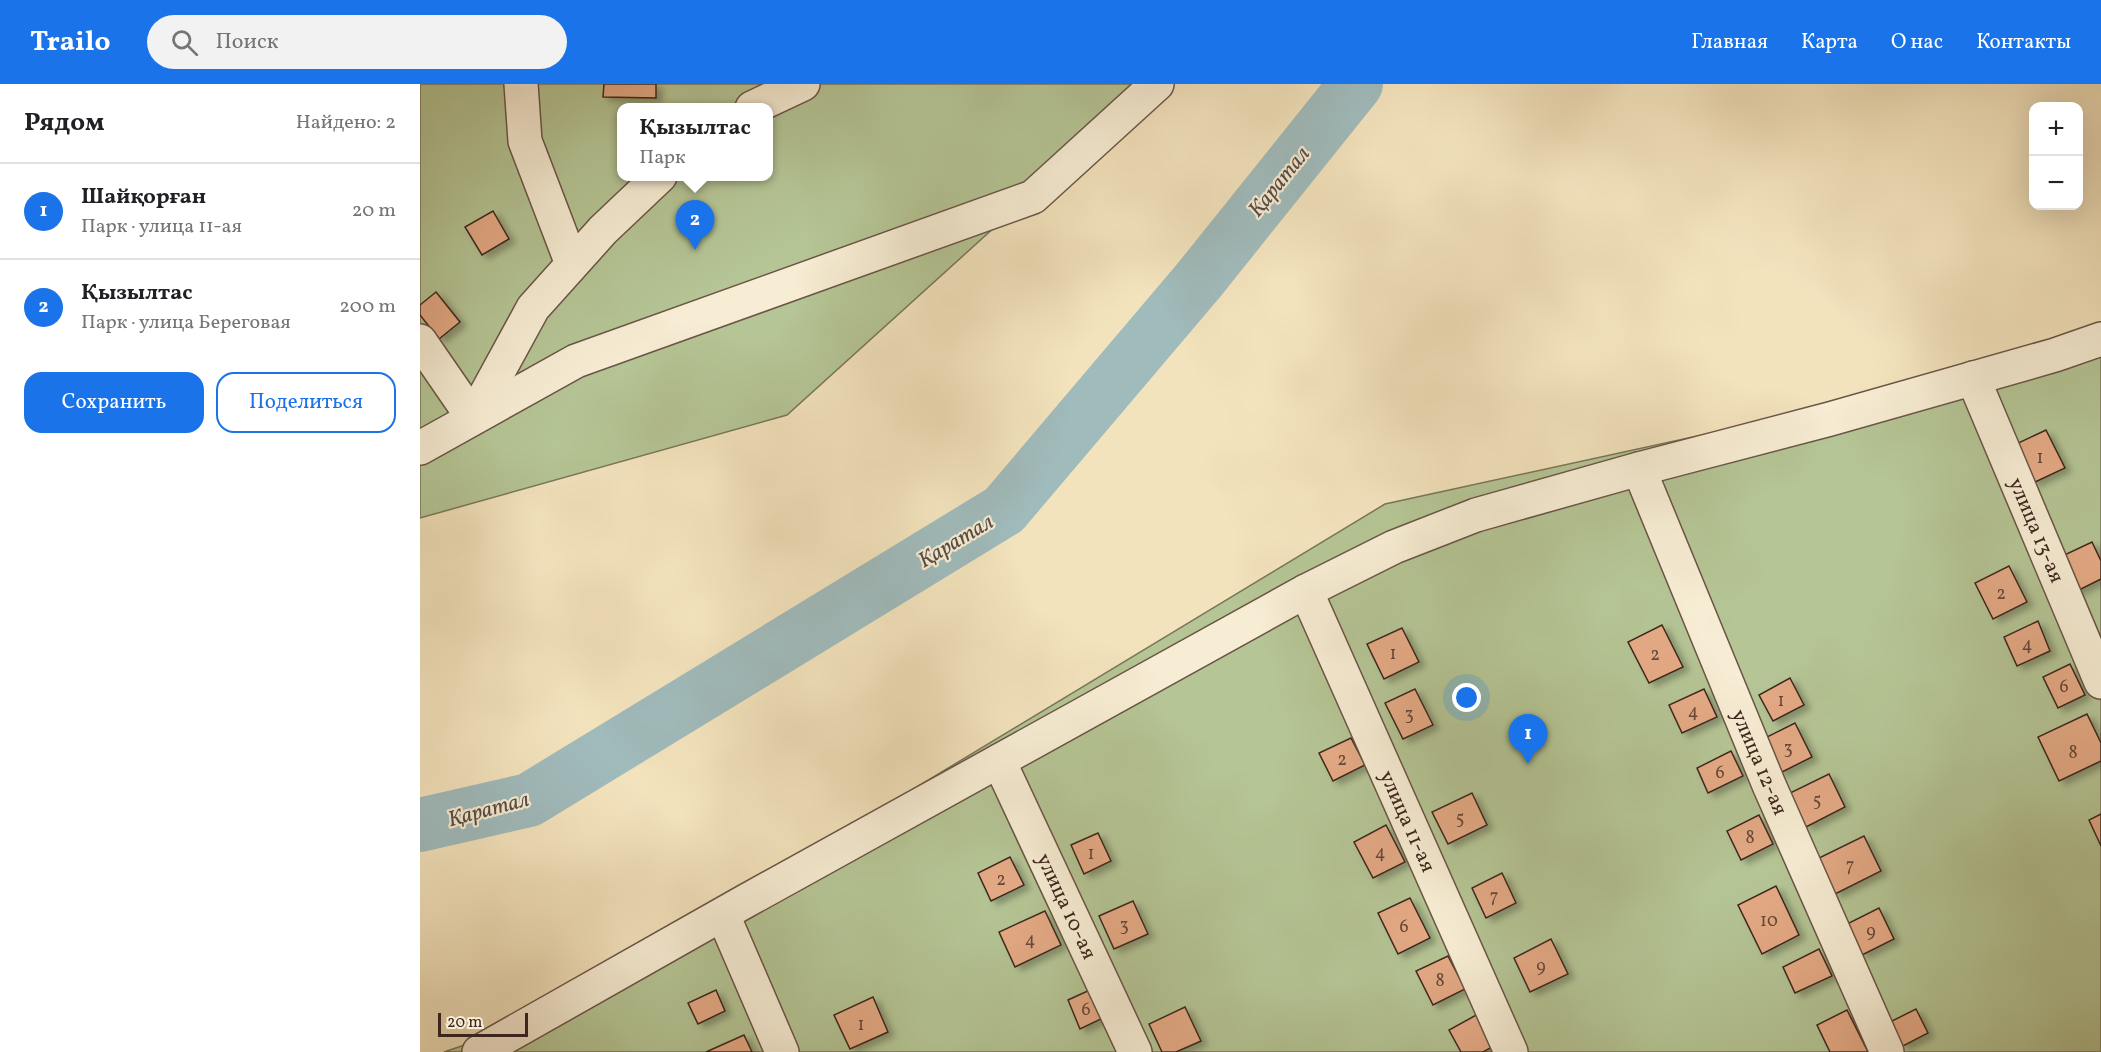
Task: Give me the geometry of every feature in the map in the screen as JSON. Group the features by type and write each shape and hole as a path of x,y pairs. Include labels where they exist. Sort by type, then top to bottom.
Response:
{"street":[{"path":"521,84 525,141 572,264"},
{"path":"763,103 803,84"},
{"path":"420,448 576,361 1033,197 1156,84"},
{"path":"472,418 533,308 603,230 656,181"},
{"path":"479,1052 999,760 1306,591 1394,547 1476,515 1830,419 2055,355 2101,339"},
{"path":"420,340 472,418"},
{"name":"улица 13-ая","path":"1973,378 2101,682"},
{"name":"улица 12-ая","path":"1639,469 1769,785 1887,1052"},
{"name":"улица 11-ая","path":"1306,591 1511,1052"},
{"name":"улица 10-ая","path":"999,760 1135,1052"},
{"path":"723,915 782,1052"}],"green space":[{"path":"420,84 1153,84 787,415 420,518"},
{"path":"2101,348 2101,1052 444,1052 523,1025 1385,504"}],"building":[{"path":"604,84 656,84 656,98 603,97"},
{"path":"493,211 509,239 482,255 465,227"},
{"path":"436,292 460,322 439,339 420,315 420,305"},
{"path":"2046,430 2065,468 2033,483 2014,445"},
{"path":"2092,542 2101,561 2101,579 2075,592 2058,558"},
{"path":"2009,566 2027,602 1993,619 1975,583"},
{"path":"2038,621 2050,651 2017,666 2004,637"},
{"path":"1662,625 1683,667 1649,683 1628,642"},
{"path":"1402,628 1419,662 1384,679 1367,644"},
{"path":"2070,664 2085,695 2058,708 2043,677"},
{"path":"1790,678 1804,705 1773,721 1759,695"},
{"path":"1415,689 1433,725 1403,739 1385,703"},
{"path":"1704,689 1717,717 1682,733 1669,705"},
{"path":"2087,714 2101,743 2101,761 2059,781 2038,737"},
{"path":"1795,723 1812,757 1780,773 1763,739"},
{"path":"1351,738 1365,765 1333,781 1319,753"},
{"path":"1731,751 1743,776 1708,793 1697,768"},
{"path":"1829,774 1845,807 1806,827 1790,793"},
{"path":"1472,793 1487,825 1448,844 1432,812"},
{"path":"2101,814 2101,846 2089,820"},
{"path":"1759,815 1773,844 1741,860 1727,831"},
{"path":"1386,825 1405,862 1373,878 1354,842"},
{"path":"1098,833 1111,861 1084,874 1071,845"},
{"path":"1864,836 1881,871 1835,894 1819,858"},
{"path":"1010,857 1024,885 991,901 978,873"},
{"path":"1502,873 1516,903 1486,918 1472,888"},
{"path":"1776,886 1799,935 1762,954 1738,905"},
{"path":"1410,898 1430,938 1398,954 1378,913"},
{"path":"1133,901 1148,934 1114,949 1099,916"},
{"path":"1879,908 1894,939 1862,955 1847,924"},
{"path":"1045,911 1061,945 1015,967 999,932"},
{"path":"1551,939 1568,974 1530,992 1514,958"},
{"path":"1819,949 1832,976 1795,993 1783,967"},
{"path":"1448,956 1465,989 1433,1005 1416,971"},
{"path":"1092,989 1105,1017 1080,1029 1068,1000"},
{"path":"716,990 725,1011 698,1024 688,1003"},
{"path":"873,997 888,1032 850,1049 834,1015"},
{"path":"1185,1007 1201,1041 1176,1052 1162,1052 1149,1024"},
{"path":"1916,1009 1928,1033 1903,1046 1890,1022"},
{"path":"1847,1010 1868,1052 1830,1052 1817,1025"},
{"path":"1478,1014 1494,1046 1483,1052 1461,1052 1449,1030"},
{"path":"744,1035 752,1052 706,1052"}],"waterway":[{"name":"Қаратал","path":"420,825 529,800 1004,510 1199,280 1356,84"}],"place":[{"name":"Қызылтас","path":"695,250"},
{"name":"Шайқорған","path":"1528,764"}]}
